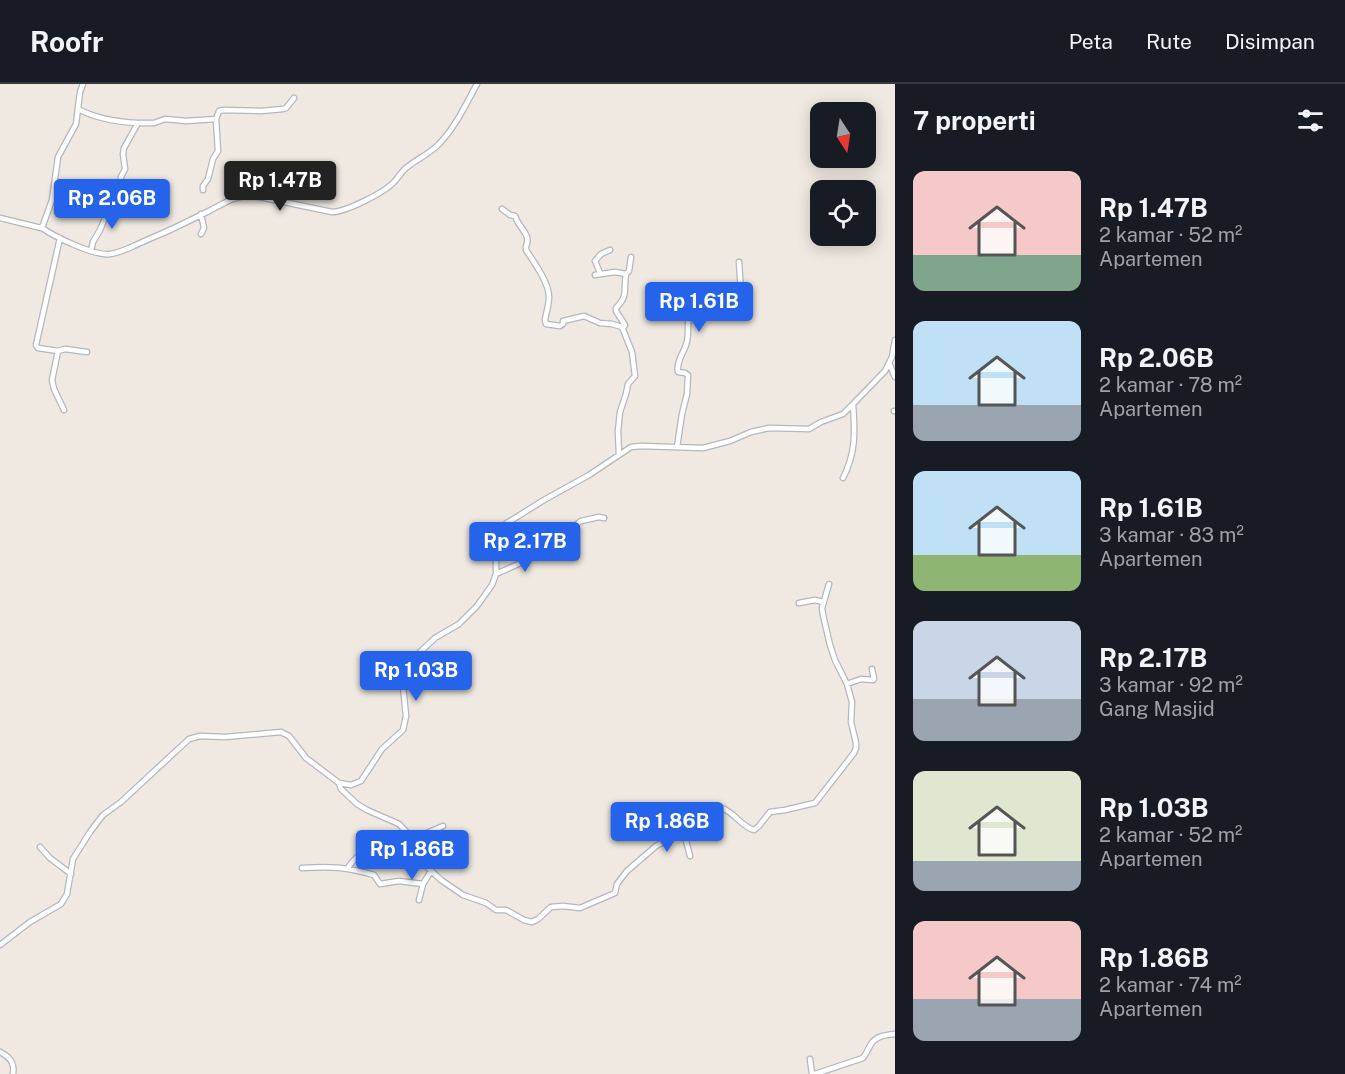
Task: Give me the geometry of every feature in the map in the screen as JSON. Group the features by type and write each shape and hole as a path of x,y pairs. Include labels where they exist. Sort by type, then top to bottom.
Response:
{"street":[{"path":"42,228 52,200 58,157 74,130 78,118 80,92 83,84"},
{"path":"1,220 42,228 91,251 106,254 117,253 227,201 248,195 337,212 378,194 395,181 405,168 440,143 477,84"},
{"path":"203,190 218,151 216,119 219,111 261,111 286,108 294,98"},
{"path":"78,109 97,117 138,123 154,123 165,119 186,121 216,119"},
{"path":"91,251 108,211 122,201 120,189 124,169 123,151 138,123"},
{"path":"502,209 515,216 517,223 528,237 526,250 544,280 549,294 546,324 560,326 566,319 584,316 600,323 623,328"},
{"path":"201,214 204,228 201,234"},
{"path":"60,238 36,345 58,351 65,349 87,352"},
{"path":"610,250 601,254 595,261 597,274 615,272 626,274"},
{"path":"619,455 620,412 628,384 635,376 632,352 623,328 625,326 616,308 625,295 624,282 629,271 631,257"},
{"path":"677,447 687,394 688,375 678,372 677,366 688,338 688,318 692,308 702,303 742,306 739,262"},
{"path":"895,340 892,361 895,377"},
{"path":"58,351 51,380 64,410"},
{"path":"0,945 30,922 61,904 67,894 73,859 103,815 121,802 193,737 285,733 306,758 339,783 351,785 361,781 382,749 403,730 406,716 404,686 419,653 435,638 459,624 477,606 492,585 496,574 496,537 501,528 513,519 589,475 631,447 698,448 730,441 751,432 770,428 809,429 843,414 892,361"},
{"path":"843,478 853,449 855,433 853,405"},
{"path":"496,574 525,561 581,521 604,518"},
{"path":"547,544 550,557"},
{"path":"339,783 341,789 357,804 396,822 413,839 422,862 441,880 463,895 486,903 496,910 506,910 532,922 551,907 580,908 615,894 617,884 627,871 656,846 675,836 686,821 721,808 726,809 748,828 754,830 770,812 815,802 854,753 856,743 851,722 852,702 847,684 830,645 823,615 823,602 829,584"},
{"path":"799,603 815,600 823,602"},
{"path":"847,684 861,679 873,680 872,669"},
{"path":"682,825 690,856"},
{"path":"413,839 443,826"},
{"path":"348,868 351,861 359,857 372,844 382,844"},
{"path":"40,848 71,874"},
{"path":"302,868 327,866 348,868 374,874 380,884 399,881 423,884"},
{"path":"419,900 423,884 431,871"},
{"path":"810,1059 814,1074 863,1058 873,1041 895,1034"},
{"path":"0,1052 11,1059 13,1074"}]}
